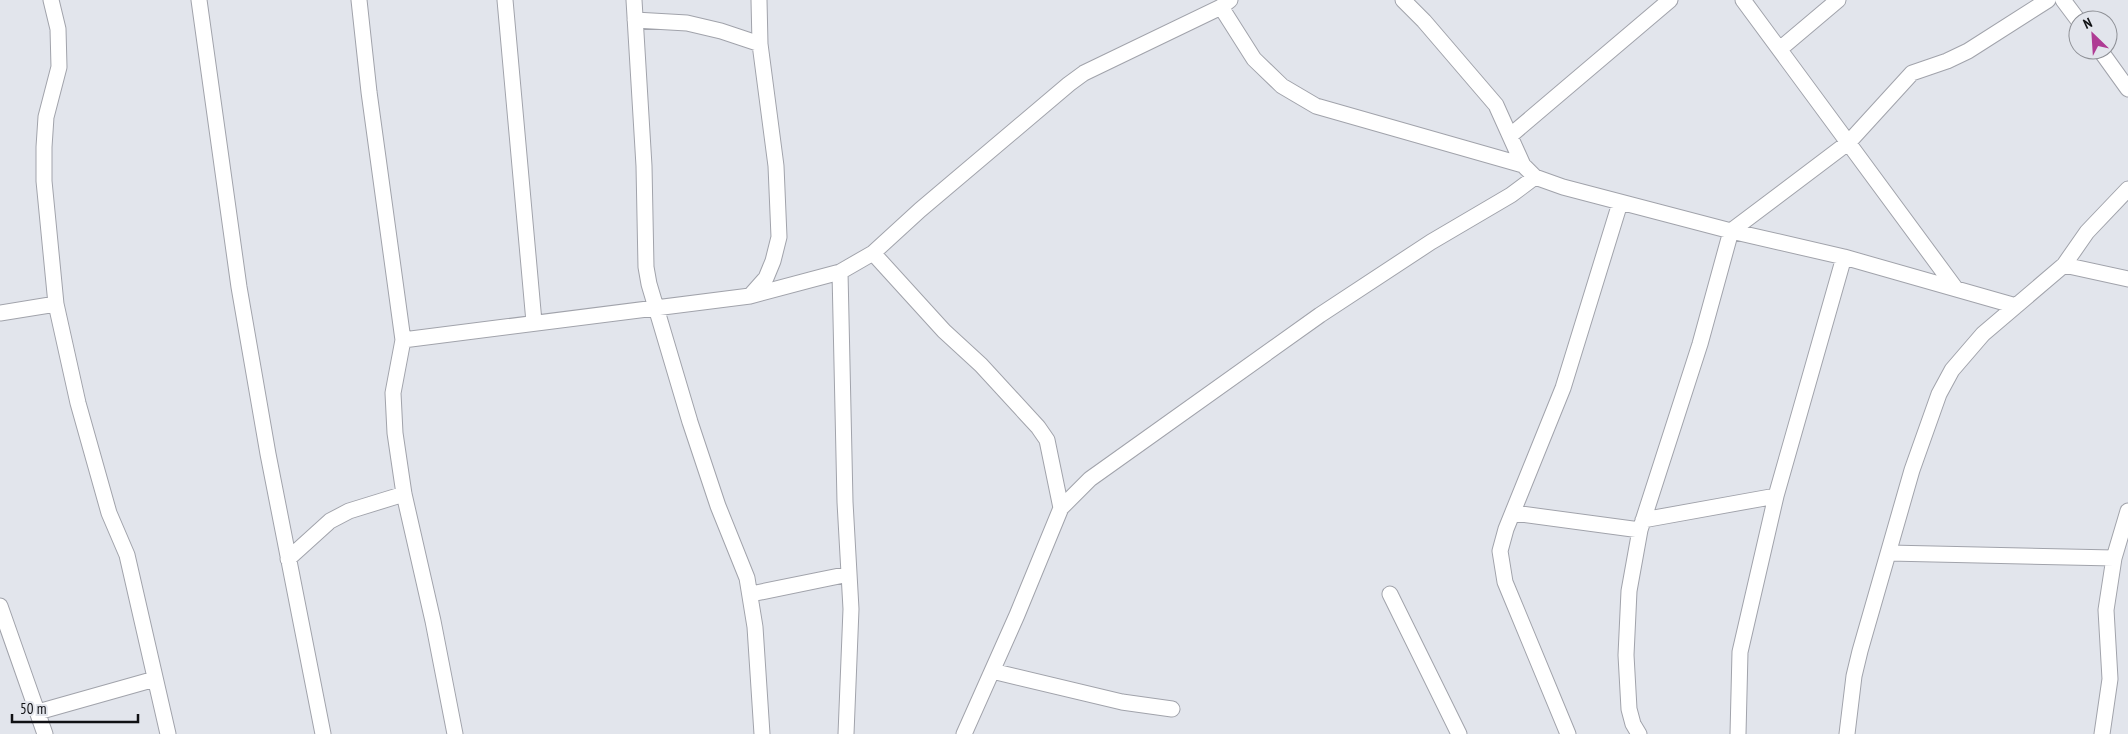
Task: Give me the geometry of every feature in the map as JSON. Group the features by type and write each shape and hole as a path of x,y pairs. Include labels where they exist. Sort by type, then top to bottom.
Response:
{"street":[{"path":"51,0 58,28 60,67 46,117 44,181 56,304 78,403 109,513 127,555 168,734"},
{"path":"199,0 240,287 268,454 323,734"},
{"path":"359,0 403,340 393,393 394,433 404,494 433,621 455,734"},
{"path":"505,0 534,322"},
{"path":"634,0 644,166 646,267 656,309 690,422 718,506 741,560 751,594 762,734"},
{"path":"750,296 766,278 773,261 779,237 776,166 760,44 759,0"},
{"path":"1510,135 1670,0"},
{"path":"1743,0 1956,289"},
{"path":"1780,49 1838,0"},
{"path":"1639,734 1633,724 1629,710 1626,656 1629,591 1641,525 1700,344 1732,232 1849,142 1912,73 1968,52 2048,0"},
{"path":"1407,1 1496,105 1523,164 1535,177 1620,204 1844,257 2016,306"},
{"path":"403,340 750,296 840,272 873,253 920,210 1069,84 1092,69 1226,4 1254,59 1282,86 1316,106 1523,164"},
{"path":"635,20 687,23 721,31 760,44"},
{"path":"2107,60 2128,89"},
{"path":"964,734 1061,508 1090,479 1320,315 1432,242 1511,195 1535,177"},
{"path":"1847,734 1854,676 1912,470 1939,394 1952,370 1967,350 2064,265 2087,232 2128,189"},
{"path":"1568,734 1505,582 1500,551 1506,529 1563,388 1620,204"},
{"path":"873,253 944,331 980,365 1038,427 1046,440 1061,508"},
{"path":"1738,734 1740,652 1776,496 1844,257"},
{"path":"2064,265 2128,278"},
{"path":"840,272 845,502 851,608 846,734"},
{"path":"0,313 56,304"},
{"path":"288,559 330,521 349,511 404,494"},
{"path":"1514,512 1641,525 1776,496"},
{"path":"2102,734 2110,679 2106,610 2114,558 2128,511"},
{"path":"1888,553 2114,558"},
{"path":"751,594 849,574"},
{"path":"1390,594 1459,734"},
{"path":"0,606 45,734"},
{"path":"992,671 1122,702 1172,709"},
{"path":"38,712 155,679"}]}
